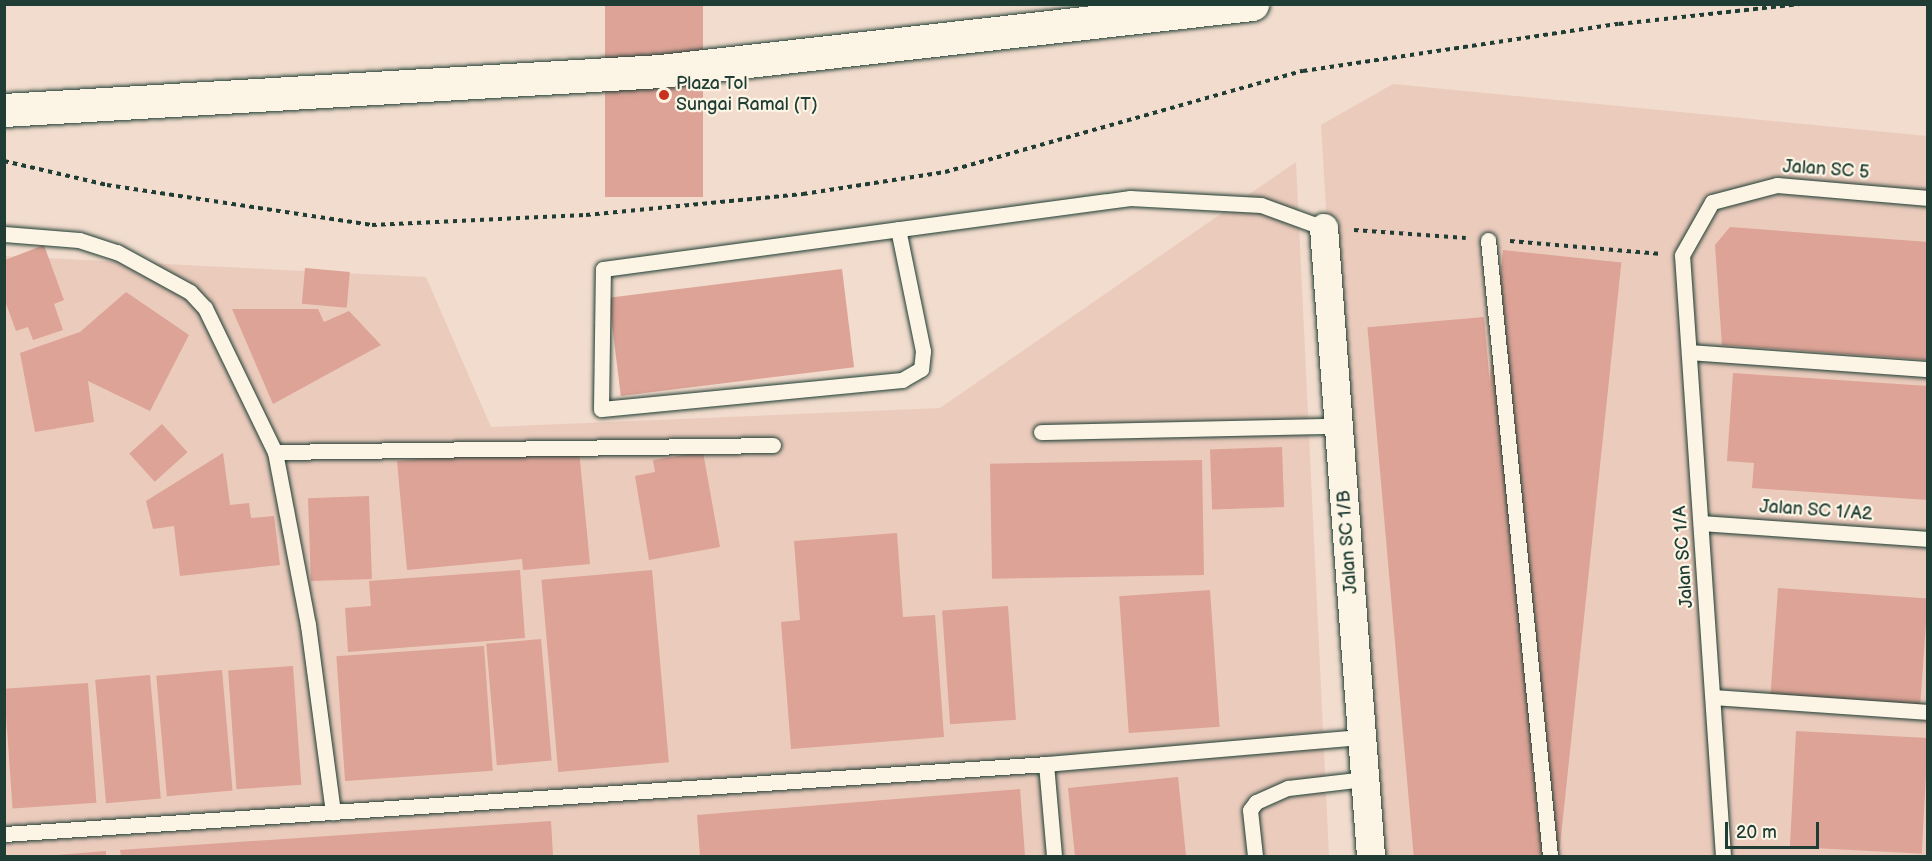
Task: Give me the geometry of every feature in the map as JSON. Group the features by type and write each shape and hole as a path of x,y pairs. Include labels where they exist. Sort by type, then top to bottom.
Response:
{"highway":[{"path":"4,110 660,71 1252,4"}],"street":[{"name":"Jalan SC 1/B","path":"1324,228 1371,856"}],"lane":[{"name":"Jalan SC 5","path":"1682,255 1712,202 1777,185 1928,198"},
{"path":"898,229 923,351 921,369 902,380 601,409 603,269 898,229 1130,198 1261,205 1324,228"},
{"path":"4,234 79,240 117,252 190,292 205,308 239,368 275,452 308,625 333,812"},
{"path":"1488,240 1550,856"},
{"name":"Jalan SC 1/A","path":"1682,255 1723,856"},
{"path":"1689,352 1928,369"},
{"path":"1041,432 1339,426"},
{"path":"275,452 773,445"},
{"name":"Jalan SC 1/A2","path":"1701,523 1928,539"},
{"path":"1713,697 1928,712"},
{"path":"4,834 1046,764 1362,737"},
{"path":"1046,764 1054,856"},
{"path":"1255,856 1250,810 1256,802 1288,788 1365,779"}],"path":[{"path":"4,161 107,185 372,225 586,215 803,194 945,172 1302,70 1619,24 1800,4"}],"shaded area":[{"path":"1393,84 1927,136 1927,856 1365,856 1321,125"},
{"path":"1296,162 1329,856 5,856 4,256 426,277 491,427 940,408"}],"building":[{"name":"Plaza Tol Sungai Ramal (T)","path":"605,4 703,4 703,197 605,197"},
{"path":"1730,227 1928,242 1928,360 1722,345 1715,245"},
{"path":"44,245 64,300 54,304 63,330 33,340 28,327 16,331 5,301 5,260"},
{"path":"1503,250 1621,262 1559,856 1439,855"},
{"path":"305,268 350,272 347,308 302,304"},
{"path":"842,269 854,367 621,396 609,298"},
{"path":"126,292 189,335 150,411 88,381 94,422 35,432 20,353 80,332"},
{"path":"232,309 318,309 324,322 349,311 381,345 273,404"},
{"path":"1484,317 1531,856 1414,856 1367,327"},
{"path":"1733,373 1928,386 1928,500 1752,488 1754,463 1727,461"},
{"path":"162,424 187,452 155,482 129,453"},
{"path":"1282,447 1284,507 1212,509 1210,450"},
{"path":"512,450 513,456 579,450 590,564 523,570 522,559 407,570 397,461"},
{"path":"703,452 720,547 649,560 635,476 655,472 653,460"},
{"path":"223,453 230,505 249,503 251,518 274,516 280,565 180,576 174,526 153,529 146,501"},
{"path":"1202,460 1204,575 992,579 990,464"},
{"path":"369,496 372,579 311,581 308,498"},
{"path":"897,533 903,617 935,615 944,737 791,749 781,622 800,620 794,541"},
{"path":"520,570 525,638 348,652 345,608 371,606 369,581"},
{"path":"652,570 669,762 558,772 541,580"},
{"path":"1778,588 1928,598 1920,710 1770,700"},
{"path":"1210,590 1220,727 1129,733 1119,596"},
{"path":"1008,606 1016,720 950,724 942,611"},
{"path":"541,639 552,761 497,765 486,644"},
{"path":"484,646 493,771 345,781 336,656"},
{"path":"293,666 301,785 236,789 228,671"},
{"path":"222,670 233,791 167,796 156,676"},
{"path":"150,675 161,799 106,803 95,680"},
{"path":"88,683 96,803 13,809 4,689"},
{"path":"1796,731 1928,738 1922,854 1790,847"},
{"path":"1178,777 1186,856 1075,856 1068,788"},
{"path":"1020,789 1025,856 700,856 697,815"},
{"path":"551,821 553,856 121,856 120,850"},
{"path":"106,851 106,856 57,856 57,855"}],"place":[{"name":"Plaza Tol Sungai Ramal (T)","path":"664,95"}]}
